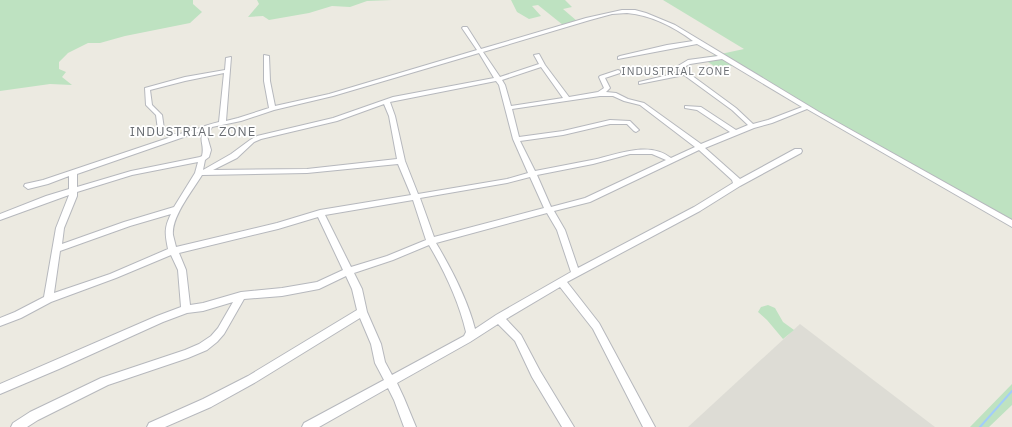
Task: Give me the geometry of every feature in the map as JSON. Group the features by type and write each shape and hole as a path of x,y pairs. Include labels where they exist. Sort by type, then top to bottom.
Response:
{"street":[{"path":"28,186 74,173 209,126 331,95 411,70 588,19 626,11 640,12 688,34 698,42 1012,224"},
{"path":"464,28 481,51 505,94 516,139 549,210 561,230 576,274"},
{"path":"620,58 667,47 698,42"},
{"path":"537,55 542,65 567,100"},
{"path":"266,56 267,81 272,109"},
{"path":"724,57 688,62 681,66 685,73 734,109 752,126"},
{"path":"222,123 229,58"},
{"path":"186,309 182,270 173,251 169,234 170,225 177,209 201,173 234,156 252,141 260,137 335,120 386,101 498,79 542,65"},
{"path":"179,136 165,133 161,130 159,114 149,105 147,89 185,79 227,71"},
{"path":"600,94 607,88 602,77 618,72"},
{"path":"641,82 685,73"},
{"path":"508,108 600,94 614,94 626,100 642,104 700,147 736,179 737,184"},
{"path":"386,101 392,116 401,161 416,196 431,241 442,260 466,315 471,333 467,339"},
{"path":"0,389 186,309 202,307 241,296 282,292 319,285 349,271 390,258 431,241 587,200 659,167 669,160 736,134 752,126 766,124 808,106"},
{"path":"687,107 699,108 736,134"},
{"path":"516,139 563,133 610,122 628,122 636,130"},
{"path":"201,173 202,159 207,150 204,136 209,126"},
{"path":"308,427 467,339 499,318 576,274 697,209 737,184 798,150"},
{"path":"0,322 18,315 48,299 113,276 173,251 278,226 320,213 507,181 635,151 654,152 668,158 669,160"},
{"path":"0,217 49,198 131,173 202,159"},
{"path":"201,173 307,171 401,161"},
{"path":"48,299 60,228 72,202 74,191 74,173"},
{"path":"56,249 127,224 177,209"},
{"path":"320,213 357,290 362,312 376,344 380,364 390,381 410,427"},
{"path":"562,282 596,326 649,427"},
{"path":"17,427 34,416 105,381 188,354 203,347 214,339 221,331 241,296"},
{"path":"153,427 207,403 252,380 362,312"},
{"path":"499,318 518,338 536,374 568,427"}],"shaded area":[{"path":"800,324 935,427 688,427"}],"green space":[{"path":"0,0 193,0 193,4 202,12 190,23 125,36 100,43 88,43 68,53 59,62 59,69 66,72 62,77 72,85 50,84 0,91"},
{"path":"257,0 392,0 367,1 350,7 332,6 309,13 269,20 263,16 248,17 259,4"},
{"path":"511,0 565,0 572,7 563,9 577,21 563,25 538,5 532,6 541,16 529,19 517,12"},
{"path":"663,0 1012,0 1012,224 738,66 714,66 702,58 744,49"},
{"path":"768,305 775,308 783,322 794,330 783,339 758,312 761,307"},
{"path":"1012,384 1012,405 989,427 970,427"}],"waterway":[{"path":"980,427 1012,391"}],"district":[{"name":"INDUSTRIAL ZONE","path":"676,71"},
{"name":"INDUSTRIAL ZONE","path":"193,131"}]}
